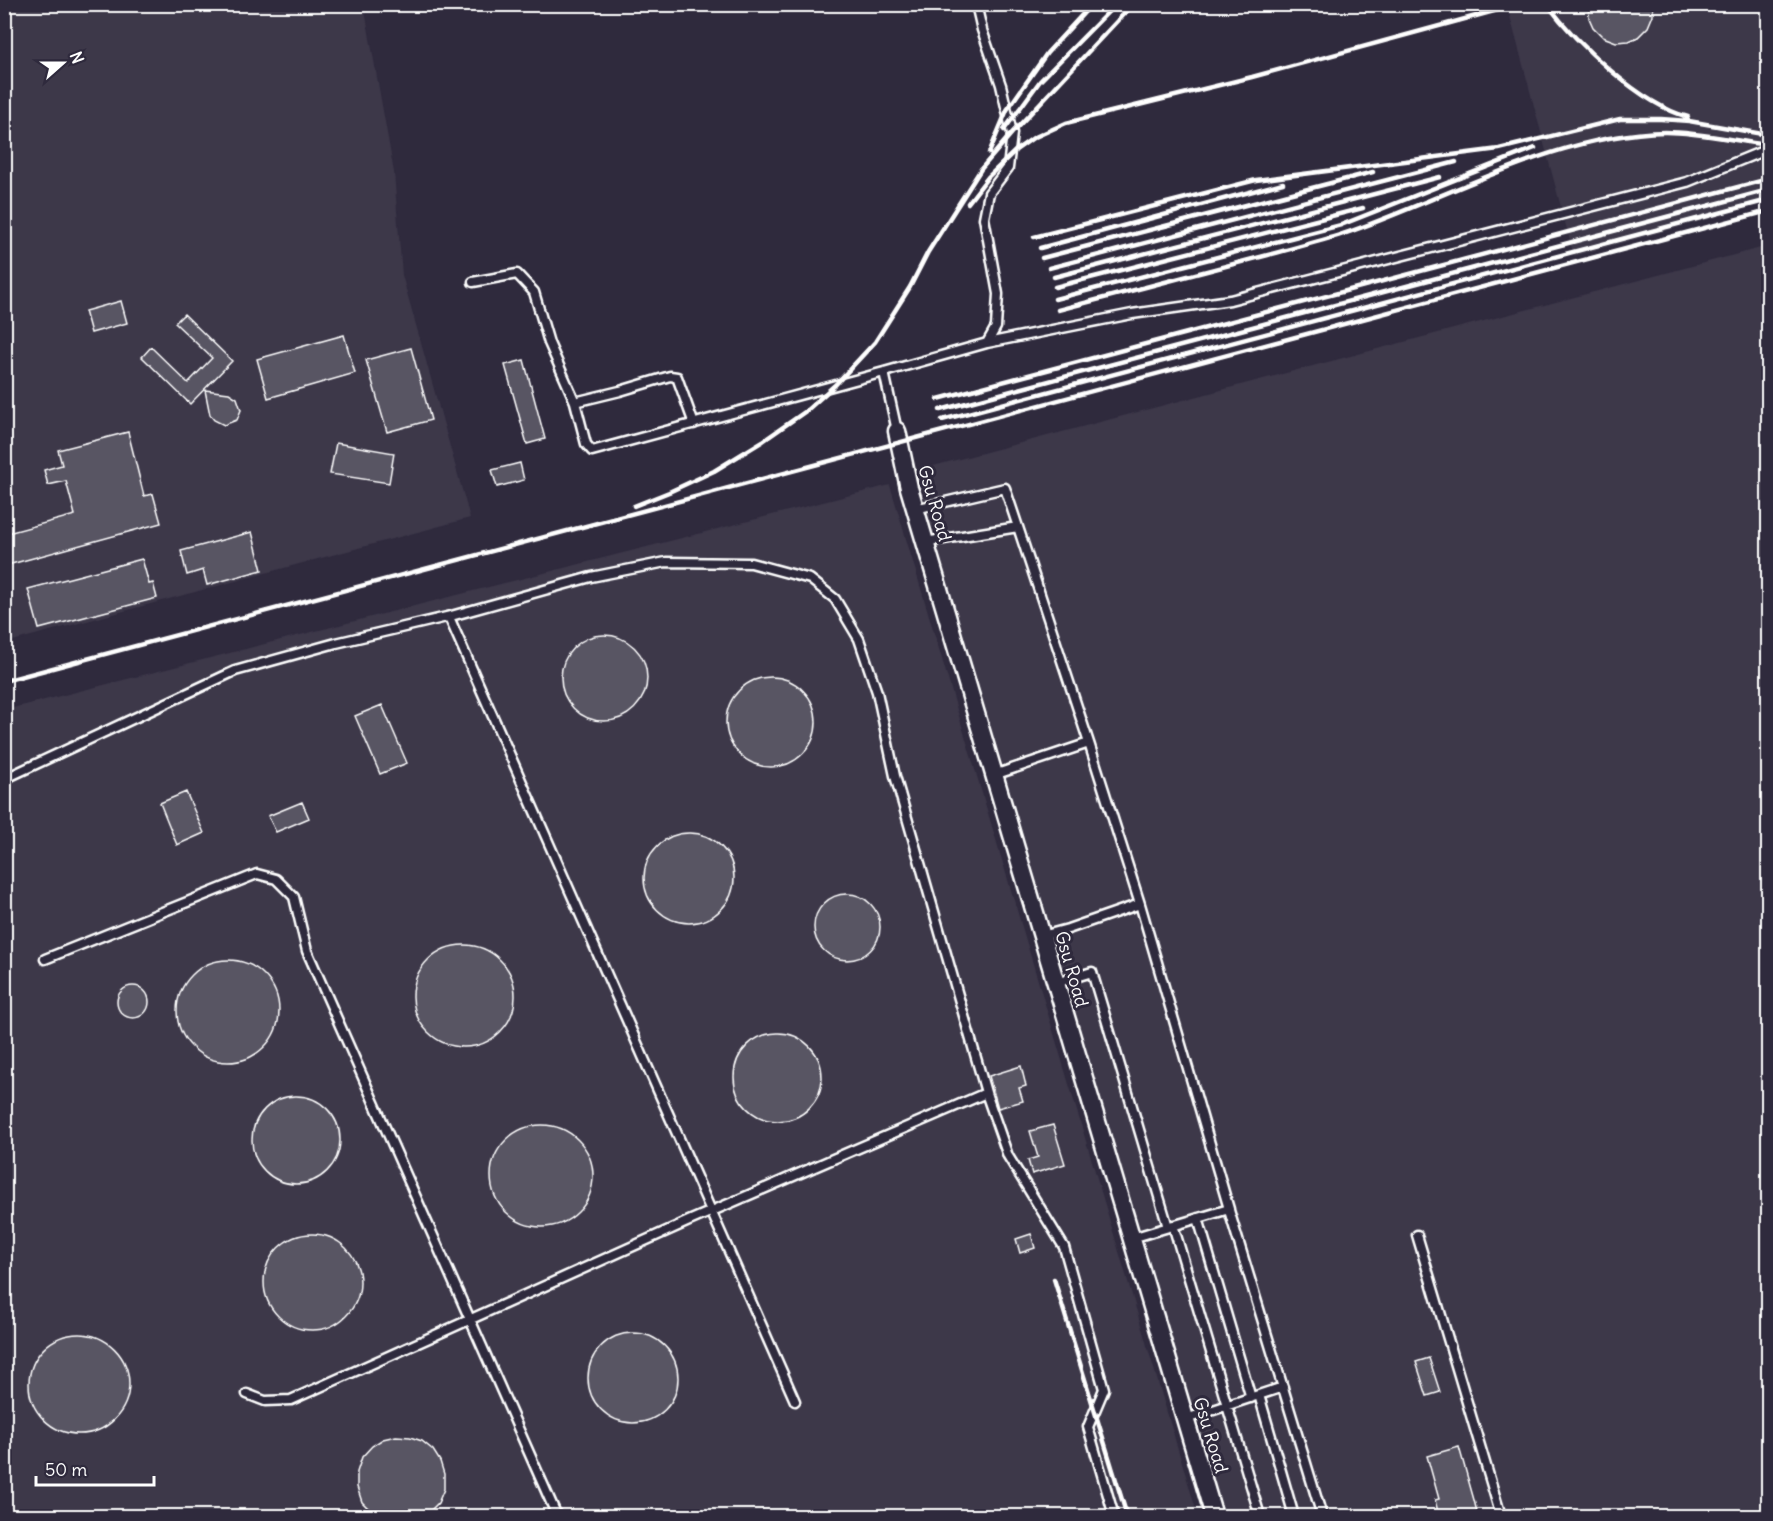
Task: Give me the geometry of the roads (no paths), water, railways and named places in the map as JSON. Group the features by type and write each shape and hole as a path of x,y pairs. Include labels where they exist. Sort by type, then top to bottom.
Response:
{"street":[{"name":"Gsu Road","path":"897,431 915,509 1215,1516"}],"lane":[{"path":"976,4 982,30 1001,85 1012,133 1008,168 989,193 984,218 998,294 996,327 987,343"},
{"path":"473,282 517,274 534,291 549,343 575,402 586,444 592,451 987,343 1132,314 1230,300 1687,182 1768,149"},
{"path":"884,372 897,431"},
{"path":"575,402 670,376 677,377 694,424"},
{"path":"915,509 1005,488 1140,904 1228,1207 1322,1516"},
{"path":"925,542 1018,527"},
{"path":"4,779 235,671 336,643 449,617 591,576 666,562 751,563 810,579 835,599 859,639 878,692 895,776 986,1093 1008,1156 1064,1247 1104,1389 1088,1427 1114,1516"},
{"path":"449,617 795,1401"},
{"path":"994,775 1089,743"},
{"path":"45,959 257,874 276,879 294,897 307,951 557,1516"},
{"path":"1042,936 1140,904"},
{"path":"1056,983 1092,972 1260,1516"},
{"path":"247,1395 265,1401 291,1400 711,1211 986,1093"},
{"path":"1132,1238 1229,1209 1228,1207"},
{"path":"1198,1218 1294,1516"},
{"path":"1418,1235 1501,1516"},
{"path":"1186,1419 1283,1387"}],"railway":[{"path":"989,153 1007,110 1047,53 1092,4"},
{"path":"1004,130 1040,81 1116,4"},
{"path":"634,506 714,471 806,411 836,384 875,342 910,287 928,252 981,169 1133,4"},
{"path":"1547,4 1575,37 1611,71 1650,99 1669,110 1688,117"},
{"path":"968,203 988,177 1016,150 1033,138 1066,123 1252,77 1498,10"},
{"path":"1034,237 1256,180 1499,149 1620,119 1689,121 1768,135"},
{"path":"1058,310 1343,234 1501,171 1583,144 1624,136 1678,132 1768,145"},
{"path":"1055,299 1341,225 1535,148"},
{"path":"1049,268 1456,162"},
{"path":"1042,258 1373,172"},
{"path":"1054,277 1440,177"},
{"path":"938,399 1768,179"},
{"path":"1040,248 1283,183"},
{"path":"940,410 1768,190"},
{"path":"942,420 1768,200"},
{"path":"1055,287 1363,208"},
{"path":"4,681 1768,211"},
{"path":"1054,1279 1127,1516"}]}
